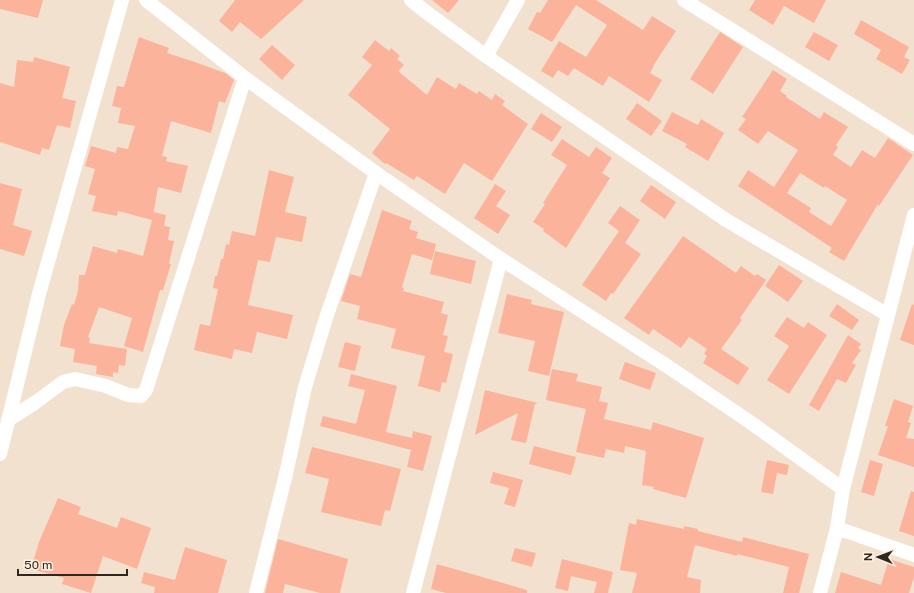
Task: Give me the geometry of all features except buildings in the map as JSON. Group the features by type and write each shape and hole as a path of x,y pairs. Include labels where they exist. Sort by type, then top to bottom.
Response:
{"street":[{"path":"0,454 39,294 122,0"},
{"path":"146,0 245,78 376,173 501,259 674,370 750,422 843,489"},
{"path":"411,0 486,56 726,220 888,315"},
{"path":"486,56 518,0"},
{"path":"684,0 914,144"},
{"path":"8,420 63,382 75,379 106,386 128,395 141,396 146,390 245,78"},
{"path":"256,593 285,478 305,387 376,173"},
{"path":"820,593 837,528 843,489 914,215"},
{"path":"413,593 501,259"},
{"path":"837,528 914,555"}]}
